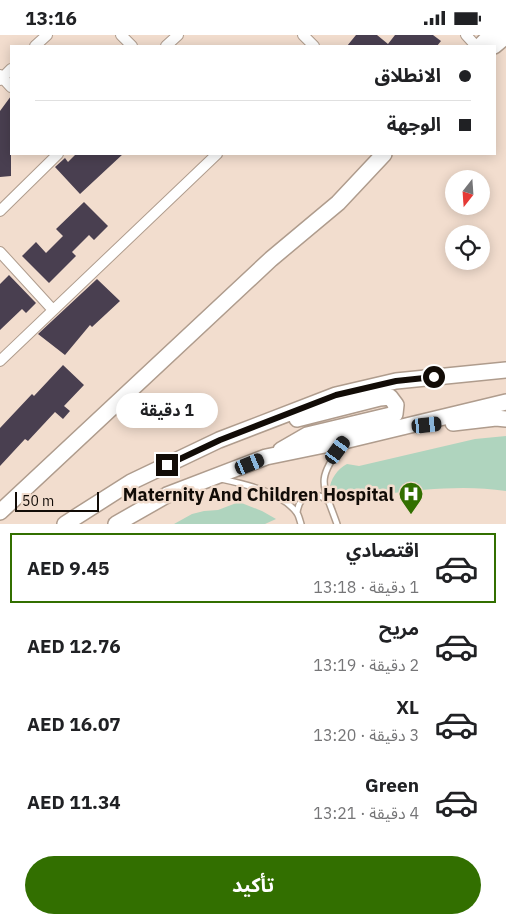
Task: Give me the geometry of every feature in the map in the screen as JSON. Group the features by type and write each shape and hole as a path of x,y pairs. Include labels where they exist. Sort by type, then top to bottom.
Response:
{"street":[{"path":"37,45 47,35"},
{"path":"121,35 131,45"},
{"path":"167,45 178,35"},
{"path":"303,35 313,45"},
{"path":"466,35 477,45"},
{"path":"479,45 490,35"},
{"path":"495,45 506,36"},
{"path":"1,77 10,86"},
{"path":"0,211 57,155"},
{"path":"0,361 216,155"},
{"path":"0,512 271,259 338,203 383,155"},
{"path":"0,252 53,310"},
{"path":"65,524 131,482 220,440 336,395 396,381 490,373 506,369"},
{"path":"116,524 167,495 266,457 308,435 395,414 396,405 390,397 380,398 220,440"},
{"path":"266,457 344,441 506,402"},
{"path":"392,429 496,418 506,419"}],"lane":[{"path":"337,524 323,485 324,472 344,441"},
{"path":"216,477 260,489 282,500 296,513 301,524"},
{"path":"314,494 323,485"},
{"path":"296,513 300,501 305,496 314,494 322,496 329,502"}],"green space":[{"path":"506,436 506,491 476,488 431,489 345,501 332,499 330,494 332,479 347,464 359,466 475,439"},
{"path":"239,502 276,519 265,524 174,524 192,514 218,510"}],"building":[{"path":"356,35 377,35 388,44 395,35 433,35 441,41 438,45 348,45"},
{"path":"10,97 11,176 0,177 0,111"},
{"path":"75,155 122,155 80,194 55,167 65,158 68,162"},
{"path":"84,202 108,226 94,240 89,235 72,252 76,256 49,283 22,256 36,242 46,253 63,236 56,229"},
{"path":"9,275 36,303 26,313 22,309 0,330 0,284"},
{"path":"97,279 120,301 92,327 90,325 65,355 38,334"},
{"path":"63,365 84,385 64,406 70,411 63,419 55,412 28,441 25,439 0,466 0,428"}],"place":[{"name":"Maternity And Children Hospital","path":"411,515"}],"route":[{"path":"167,465 220,440 336,395 396,381 434,377"}]}
